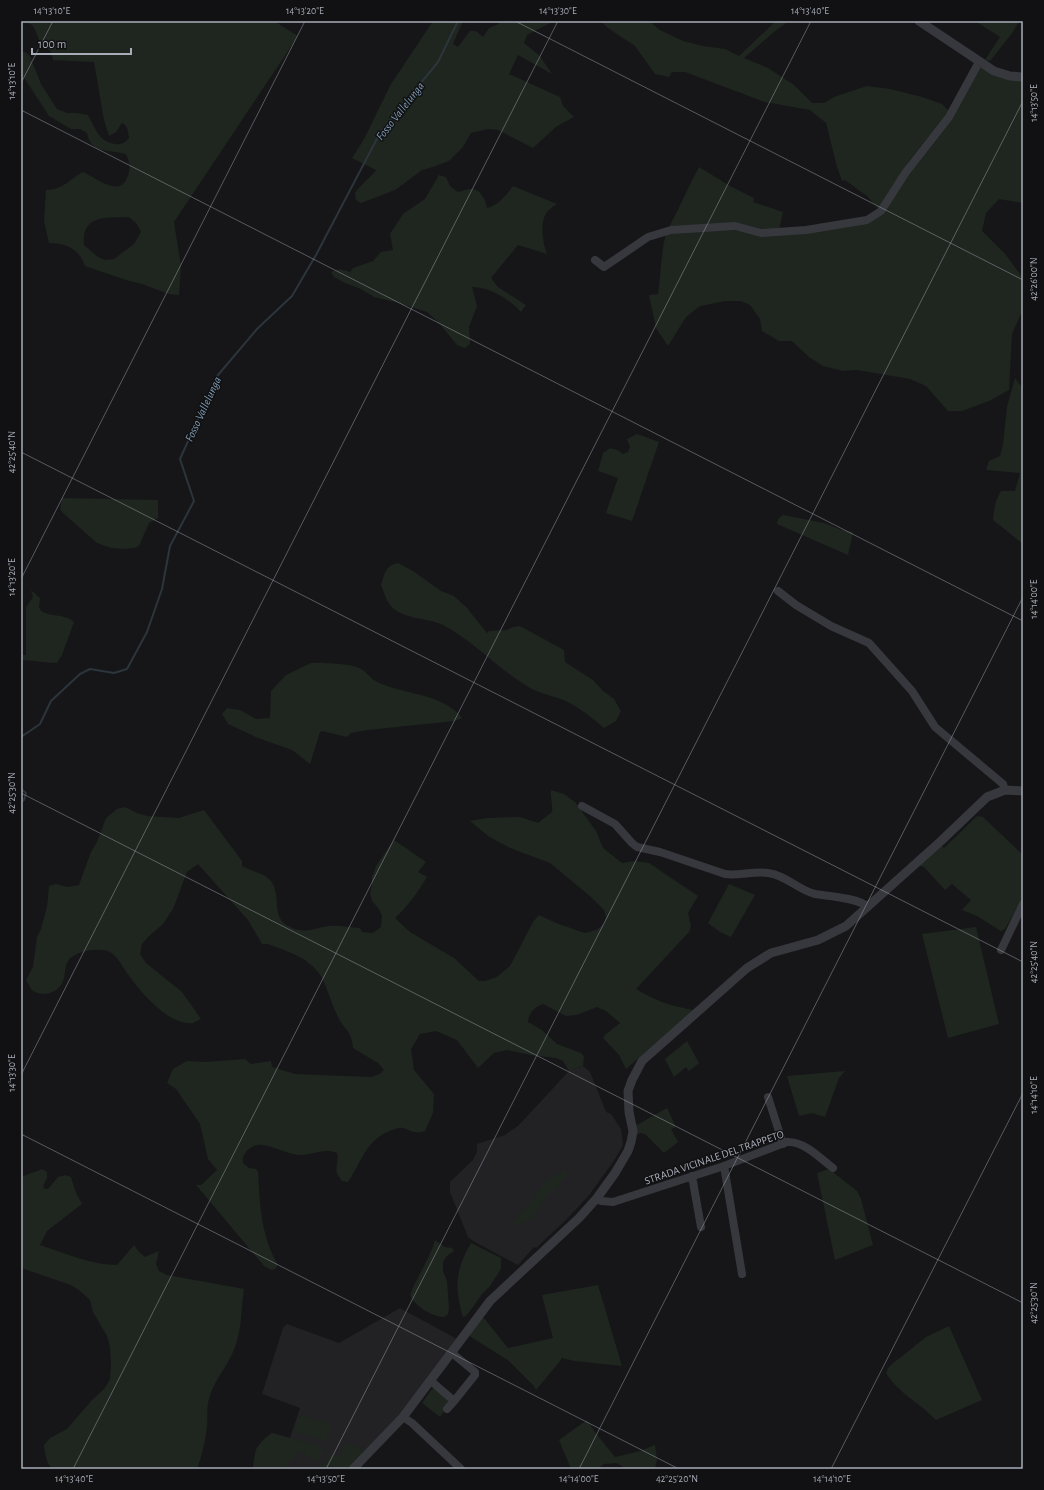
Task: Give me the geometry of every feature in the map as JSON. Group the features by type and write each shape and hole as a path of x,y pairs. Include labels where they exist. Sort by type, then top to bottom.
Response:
{"street":[{"path":"919,21 994,71 1010,76 1023,77"},
{"path":"595,260 604,267 648,238 671,230 735,226 761,233 806,230 867,220 881,211 906,172 949,117 979,62"},
{"path":"778,590 796,605 813,616 872,645 912,691 935,727 1003,784 1005,790"},
{"path":"353,1469 403,1417 452,1354 490,1301 579,1218 597,1198 615,1173 630,1147 633,1131 629,1112 628,1091 642,1061 747,968 771,953 818,940 837,931 855,919 982,801 993,794 1005,790 1023,790"},
{"path":"582,806 615,824 637,847 660,852 725,874 731,875 766,872 781,876 813,893 848,899 868,907"},
{"path":"1001,950 1023,904"},
{"path":"768,1097 783,1144"},
{"name":"STRADA VICINALE DEL TRAPPETO","path":"597,1198 601,1202 612,1202 724,1166 792,1142 801,1145 834,1168"},
{"path":"724,1166 742,1274"},
{"path":"692,1176 701,1227"},
{"path":"447,1410 476,1375 475,1372 452,1354"},
{"path":"431,1381 453,1400 455,1400"},
{"path":"403,1417 412,1423 461,1469"}],"shaded area":[{"path":"24,21 274,21 298,36 174,222 181,266 179,295 169,294 85,266 79,255 72,248 61,244 49,243 44,221 46,190 58,188 83,172 106,184 118,186 123,184 127,178 129,163 126,154 96,148 89,140 87,133 80,129 71,129 49,116 21,73 21,52 25,52 30,56 41,84 57,109 67,113 88,115 98,134 109,142 121,144 129,138 127,127 122,123 116,132 109,136 104,120 94,62 53,60 51,52 39,40 32,25","holes":["112,217 129,217 137,224 141,232 134,244 114,259 105,260 98,257 84,245 84,235 87,228 91,223 97,220"]},
{"path":"433,21 463,21 453,44 458,47 470,31 476,31 483,37 489,28 499,24 498,21 554,21 527,35 524,43 539,55 552,74 518,55 509,74 560,97 563,106 574,117 557,126 533,148 498,130 488,129 471,133 463,147 449,161 422,170 395,190 361,203 356,200 355,193 376,170 352,158 364,139 391,84"},
{"path":"601,21 649,21 660,30 683,41 725,49 739,56 776,21 789,21 744,58 768,68 794,85 812,103 824,103 834,97 867,86 890,89 922,97 942,104 949,111 910,160 879,210 868,197 845,180 842,181 826,123 810,110 765,102 685,72 672,72 669,77 655,74 635,46 608,28"},
{"path":"975,21 1019,21 1013,32 990,61 985,60 1000,37"},
{"path":"978,66 989,71 1023,79 1023,203 999,199 986,213 982,231 1006,255 1022,277 1023,309 1012,334 1009,390 989,401 962,411 948,411 926,386 910,379 857,370 843,371 823,366 809,357 792,341 779,341 762,331 760,319 750,305 741,301 725,301 700,306 686,317 668,346 656,328 649,295 658,294 666,233 726,230 742,231 753,235 867,222 883,212"},
{"path":"699,167 730,186 754,198 753,202 783,212 779,230 669,227"},
{"path":"439,175 446,177 450,186 458,192 474,189 480,192 484,198 487,208 495,205 513,186 557,204 548,211 542,227 543,239 547,254 518,245 491,278 498,287 526,305 521,312 505,298 492,291 472,287 477,306 469,327 470,344 465,348 457,345 439,323 427,312 374,297 361,289 334,277 331,272 340,269 350,272 353,268 373,261 381,252 393,250 390,234 403,214 425,199"},
{"path":"1015,378 1023,389 1023,544 993,520 995,505 1001,491 1015,491 1020,473 986,470 989,461 1000,456 1003,444 1007,407"},
{"path":"637,434 659,442 632,521 606,513 618,478 598,471 603,453 610,448 623,454 628,452 630,447 627,439"},
{"path":"62,498 158,500 158,518 149,523 139,546 125,549 111,548 97,543 63,513 60,509"},
{"path":"783,515 824,523 842,530 853,532 848,555 777,524 778,519"},
{"path":"398,563 413,571 441,591 454,596 467,608 487,633 489,631 507,630 520,626 564,650 565,662 593,680 603,691 614,699 621,711 616,721 604,728 583,711 571,704 533,690 508,673 466,639 443,625 411,617 394,609 388,601 381,585 388,568"},
{"path":"31,590 40,598 39,607 41,611 71,619 74,622 62,655 57,663 21,660 21,655 26,655 26,607 33,597"},
{"path":"311,663 337,664 356,667 363,670 377,682 399,690 434,699 454,710 462,718 455,721 368,730 351,733 347,737 322,731 320,732 310,764 292,750 258,738 228,724 222,714 227,708 240,710 256,719 270,718 271,691 286,675"},
{"path":"551,790 564,794 575,802 596,831 603,848 622,863 634,861 649,863 698,896 688,913 691,926 689,932 636,989 650,997 677,1007 694,1010 626,1069 619,1055 603,1038 620,1023 606,1011 597,1007 577,1015 566,1016 543,1004 531,1013 528,1022 542,1030 557,1044 581,1053 584,1057 583,1066 569,1071 563,1061 556,1058 507,1050 494,1053 478,1068 457,1040 436,1031 420,1034 411,1049 414,1070 434,1094 433,1113 425,1131 412,1132 405,1128 401,1128 385,1133 367,1149 348,1182 342,1181 337,1173 337,1153 324,1151 297,1155 263,1145 252,1147 246,1152 243,1163 249,1168 256,1169 258,1172 262,1220 268,1243 278,1265 275,1269 272,1270 264,1266 196,1185 201,1185 217,1170 208,1159 200,1124 176,1089 167,1083 173,1069 187,1061 205,1062 245,1059 251,1064 271,1061 272,1067 295,1074 371,1077 380,1074 384,1070 378,1063 353,1048 351,1037 339,1020 322,978 317,971 298,956 268,944 262,944 248,920 198,864 187,872 173,909 163,924 142,944 140,954 146,963 182,992 201,1019 193,1023 184,1022 174,1019 165,1013 139,989 115,956 106,951 94,950 81,952 71,958 65,968 64,979 61,985 58,989 50,993 40,994 32,990 26,980 33,967 37,937 41,929 47,907 49,886 56,884 67,887 79,885 91,852 97,842 106,818 117,809 125,807 147,816 179,818 204,810 242,861 242,866 261,874 271,881 275,888 279,916 283,922 299,930 337,926 360,928 362,932 373,933 381,927 382,916 379,909 372,901 370,893 372,877 376,866 394,840 426,862 418,872 427,877 412,899 395,918 410,932 454,958 479,981 485,981 497,977 510,966 533,922 539,915 556,923 585,933 596,930 604,924 606,918 604,910 591,897 550,863 510,848 488,836 470,821 487,818 520,817 538,823 552,812"},
{"path":"977,816 983,817 1023,855 1023,898 1005,929 1001,931 977,916 962,910 971,900 952,884 945,890 924,867 917,865 940,844 944,848"},
{"path":"729,884 755,895 731,937 720,932 708,923"},
{"path":"976,927 999,1024 948,1038 922,934"},
{"path":"687,1041 699,1063 689,1071 686,1067 674,1077 665,1059"},
{"path":"583,1066 590,1072 606,1112 611,1114 621,1129 623,1145 590,1194 567,1219 536,1248 534,1247 518,1265 468,1237 450,1192 450,1182 473,1160 477,1152 477,1144 505,1135 519,1125 569,1071"},
{"path":"845,1071 839,1078 825,1117 812,1113 799,1116 787,1076"},
{"path":"667,1108 676,1127 671,1129 678,1142 664,1153 645,1134 640,1133 637,1135 635,1126"},
{"path":"42,1169 47,1172 47,1178 43,1186 45,1189 48,1189 58,1177 65,1175 71,1177 76,1193 82,1204 47,1231 40,1245 88,1261 117,1265 134,1245 145,1257 159,1251 156,1264 159,1271 167,1275 244,1289 237,1340 229,1361 211,1392 205,1438 197,1469 53,1469 49,1464 46,1458 44,1445 50,1438 67,1429 92,1400 105,1388 110,1379 111,1364 110,1347 107,1336 93,1312 90,1300 71,1285 21,1268 21,1177"},
{"path":"829,1169 857,1191 861,1199 873,1245 835,1260 817,1173"},
{"path":"565,1170 568,1174 564,1180 548,1195 532,1218 522,1224 514,1225 513,1222 528,1206 538,1190 551,1177"},
{"path":"435,1240 445,1247 452,1248 454,1251 447,1256 443,1262 443,1271 447,1281 449,1308 448,1314 444,1317 440,1317 424,1310 415,1303 410,1295 430,1254"},
{"path":"471,1243 501,1258 501,1269 490,1286 482,1294 466,1316 463,1317 458,1296 458,1280 463,1258"},
{"path":"598,1285 622,1366 561,1358 561,1360 536,1390 534,1386 509,1361 468,1335 483,1317 508,1348 553,1338 542,1295"},
{"path":"400,1308 457,1339 402,1415 351,1469 253,1469 256,1449 264,1439 272,1433 290,1438 300,1408 262,1394 283,1328 287,1324 339,1343"},
{"path":"949,1326 982,1400 936,1420 903,1392 886,1373 892,1364 926,1337"},
{"path":"435,1388 450,1403 440,1417 422,1403 432,1389"},
{"path":"300,1415 331,1424 326,1441 294,1431"},
{"path":"587,1420 615,1457 640,1451 655,1445 657,1459 655,1469 624,1469 617,1463 604,1464 598,1469 571,1469 559,1440"},
{"path":"272,1433 323,1447 322,1454 315,1462 301,1450 283,1469 253,1469 254,1457 257,1448 263,1440"},
{"path":"345,1444 355,1446 367,1453 351,1469 320,1468 327,1459 328,1453 339,1458"}],"waterway":[{"name":"Fosso Vallelunga","path":"21,737 40,724 51,701 80,674 90,669 114,673 127,669 147,632 162,589 170,546 194,501 180,459 218,375 257,329 292,296 316,255 380,133 438,62 458,21"},
{"name":"Fosso Vallelunga","path":"21,789 26,793 24,800 21,802"}]}
